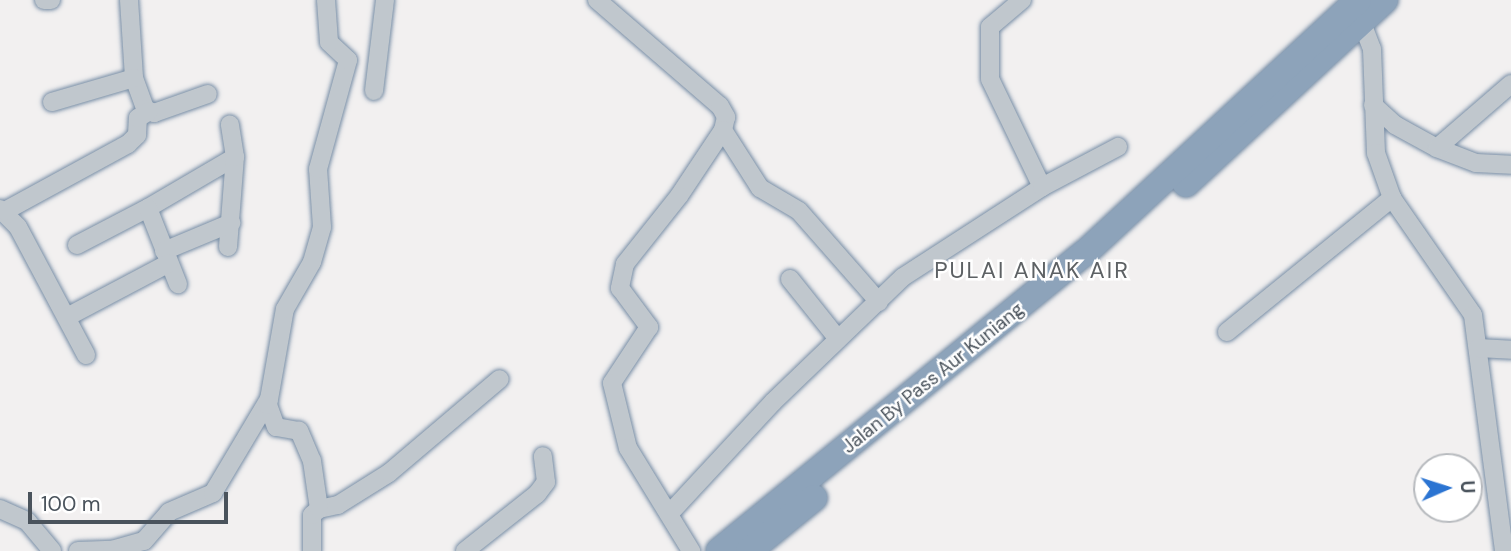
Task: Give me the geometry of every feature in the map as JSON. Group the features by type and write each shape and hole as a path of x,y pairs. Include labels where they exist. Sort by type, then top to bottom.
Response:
{"highway":[{"name":"Jalan By Pass Aur Kuniang","path":"719,551 808,492 1085,276 1219,141 1360,12 1385,0"},
{"name":"Jalan By Pass Aur Kuniang","path":"749,551 808,492"}],"street":[{"path":"44,0 51,0"},
{"path":"129,0 134,78 148,112"},
{"path":"319,509 312,461 302,437 295,429 276,427 268,412 285,309 312,262 319,239 323,215 318,169 347,68 347,55 328,42 326,0"},
{"path":"373,91 385,0"},
{"path":"597,0 720,106 726,117 723,130 622,275 623,296 646,317 649,327 612,383 612,399 639,470 691,551"},
{"path":"1022,0 990,27 990,79 1042,187"},
{"path":"1360,12 1372,49 1376,153 1392,198 1469,302 1478,348 1504,551"},
{"path":"52,102 134,78"},
{"path":"1437,148 1511,84"},
{"path":"86,355 18,227 2,210 128,144 137,135 138,118 148,112 208,94"},
{"path":"1373,105 1395,125 1437,148 1476,163 1511,165"},
{"path":"228,247 235,157 230,124"},
{"path":"723,130 760,188 799,211 879,302"},
{"path":"669,514 838,339 909,273 1042,187 1118,147"},
{"path":"77,245 148,208 235,157"},
{"path":"1227,332 1392,198"},
{"path":"148,208 178,284"},
{"path":"67,317 167,257 231,223"},
{"path":"790,279 838,339"},
{"path":"1478,348 1511,350"},
{"path":"312,551 312,515 319,509 338,505 389,473 499,379"},
{"path":"78,551 112,550 144,541 169,512 213,493 269,398"},
{"path":"465,551 537,494 546,482 542,456"},
{"path":"0,509 27,521 52,551"}],"district":[{"name":"PULAI ANAK AIR","path":"1032,270"}]}
